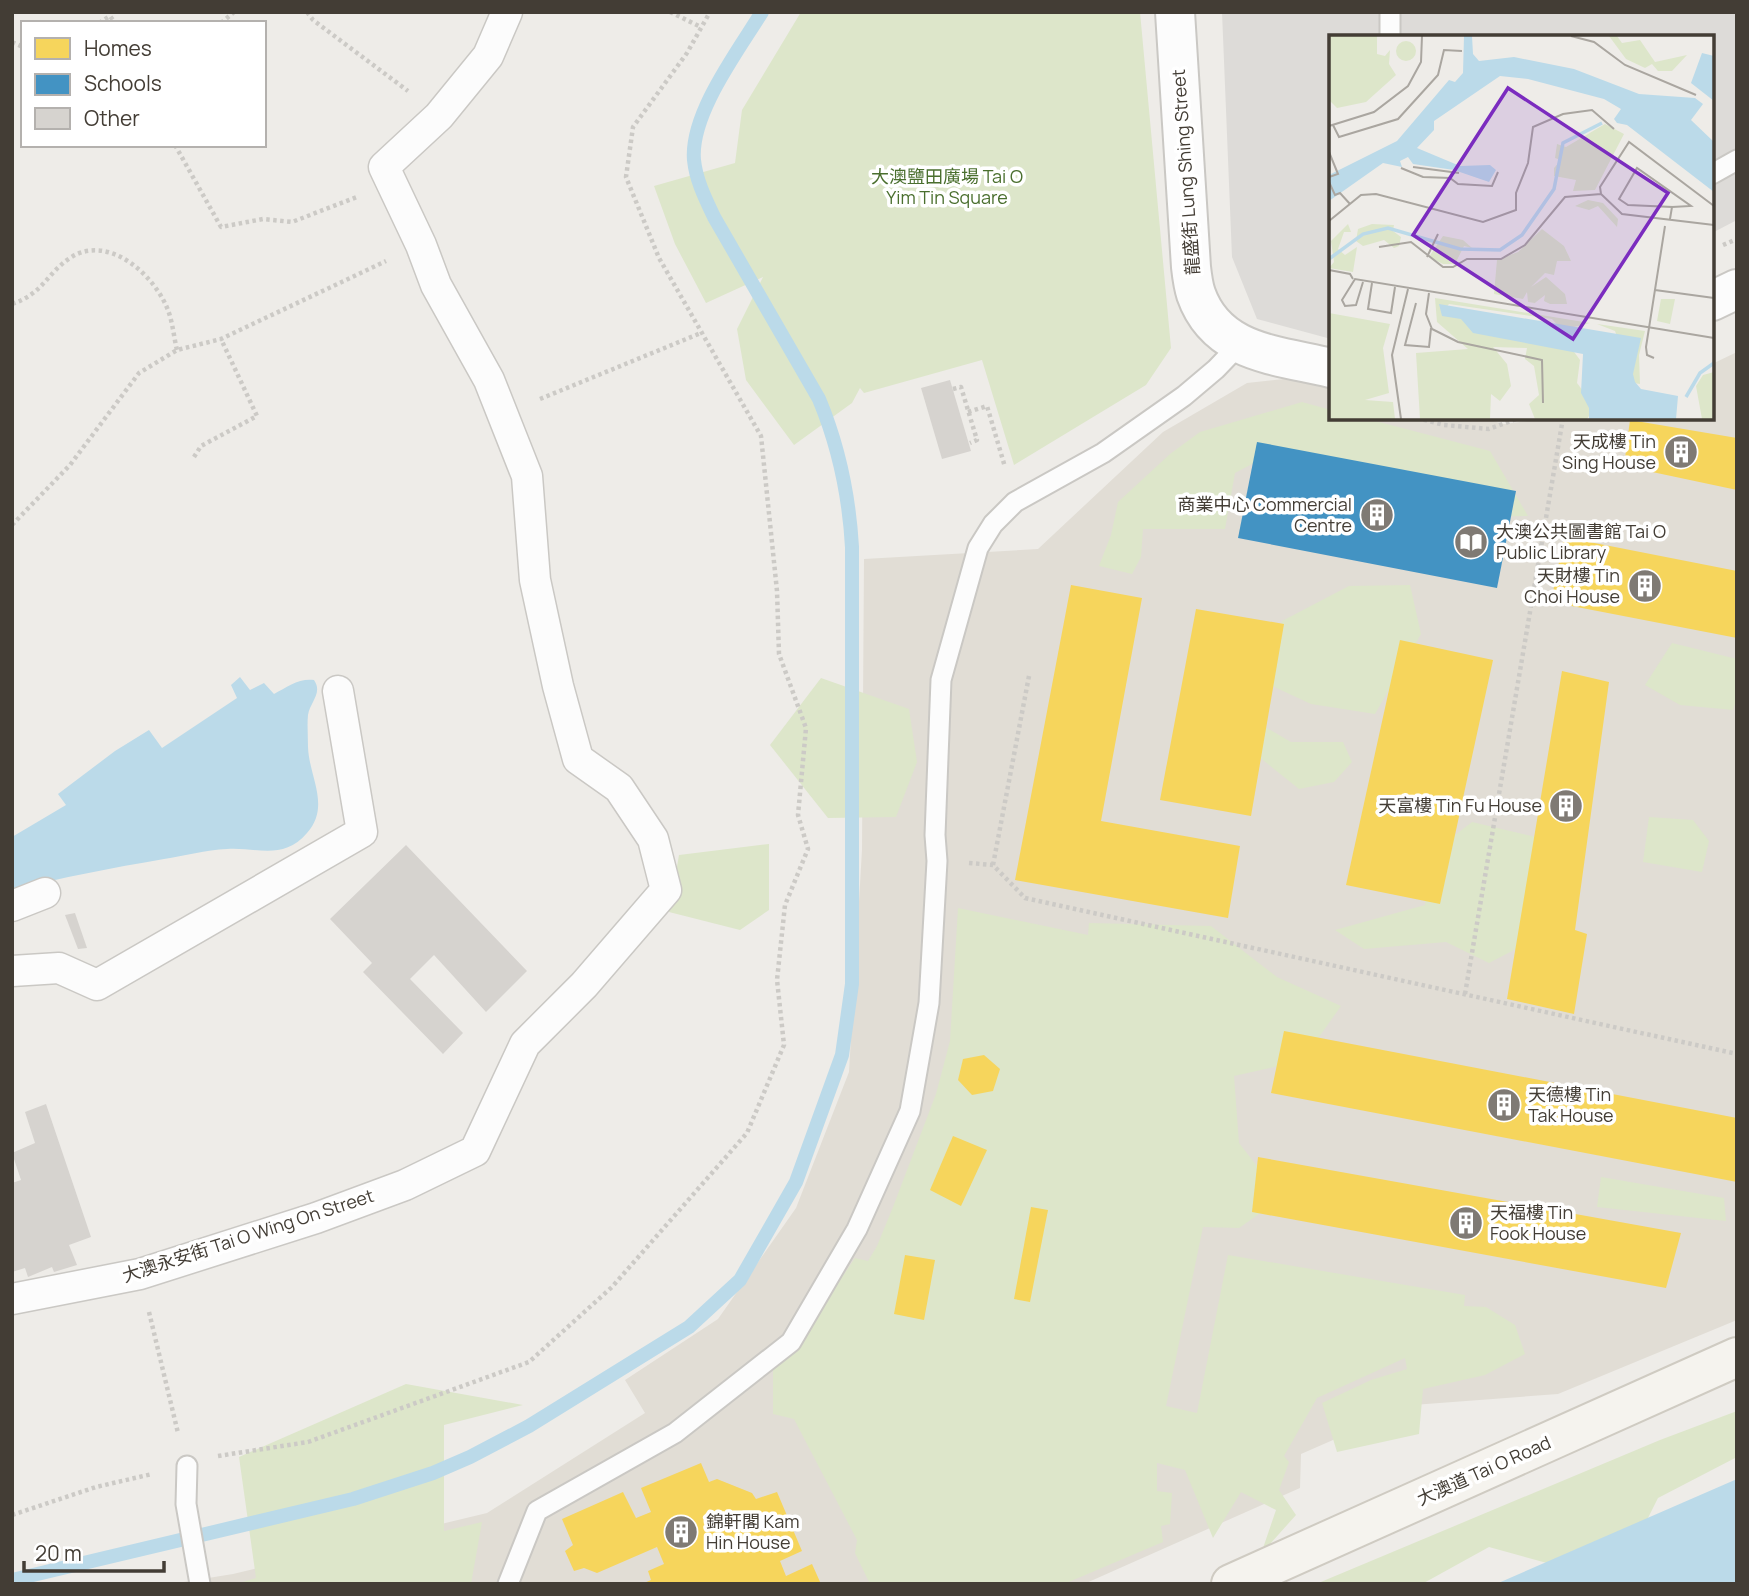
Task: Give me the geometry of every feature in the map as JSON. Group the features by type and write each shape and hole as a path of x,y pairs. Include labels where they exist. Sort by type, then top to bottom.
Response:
{"main road":[{"name":"大澳道 Tai O Road","path":"1231,1584 1737,1357"}],"street":[{"path":"503,414 489,380 436,285 421,245 384,167 439,116 488,55 507,12"},
{"name":"龍盛街 Lung Shing Street","path":"1175,12 1191,267 1196,293 1208,317 1224,335 1239,345 1329,368"},
{"path":"1714,300 1737,289"},
{"name":"大澳永安街 Tai O Wing On Street","path":"12,1299 140,1273 316,1218 405,1185 475,1151 525,1044 584,985 666,890 653,839 619,788 578,760 558,687 536,580 527,476 503,414"},
{"path":"12,971 59,968 97,985 362,832 338,691"},
{"path":"12,906 45,893"}],"lane":[{"path":"1390,12 1390,35"},
{"path":"1714,173 1737,160"},
{"path":"508,1584 537,1511 675,1433 791,1342 857,1229 910,1111 929,1003 937,861 935,835 941,680 978,548 993,524 1015,502 1113,446 1184,396 1239,345"},
{"path":"187,1466 186,1504 198,1576"}],"path":[{"path":"307,12 313,20 382,69 439,116"},
{"path":"670,12 701,27"},
{"path":"12,1515 96,1487 187,1466 228,1453 308,1442 529,1362 612,1287 747,1133 784,1045 777,981 785,905 808,849 798,815 806,728 779,654 777,591 761,436 659,258 626,177 633,127 687,53 710,12"},
{"path":"176,147 221,227 263,219 292,222 372,191 384,167"},
{"path":"12,525 70,465 139,373 177,350 221,340 421,245"},
{"path":"12,304 30,298 71,258 98,248 127,260 157,290 169,312 177,350"},
{"path":"503,414 701,333"},
{"path":"194,457 201,446 257,416 221,340"},
{"path":"953,389 961,387 976,440 970,443"},
{"path":"968,412 987,406 1015,502"},
{"path":"1425,420 1444,425 1489,429 1514,420"},
{"path":"1465,994 1563,420"},
{"path":"993,865 1030,676"},
{"path":"937,861 993,865 1025,898 1737,1054"},
{"path":"140,1273 187,1466"}],"shaded area":[{"path":"1222,12 1737,12 1737,220 1714,232 1714,35 1329,35 1329,338 1257,319 1232,257"},
{"path":"1737,352 1737,1320 1558,1394 1413,1405 1301,1454 1300,1488 1084,1584 171,1584 233,1574 487,1513 645,1413 625,1380 718,1319 796,1208 849,1072 862,850 864,559 1038,549 1163,432 1247,383 1321,375 1329,377 1329,420 1489,420 1504,424 1535,420 1714,420 1714,363"}],"green space":[{"name":"大澳鹽田廣場 Tai O Yim Tin Square","path":"801,12 1140,12 1171,348 1146,385 1014,465 982,360 864,393 860,388 852,403 794,445 746,380 737,329 763,277 706,303 675,244 654,186 735,163 742,110"},
{"path":"1302,402 1329,409 1329,420 1372,420 1490,451 1528,516 1478,517 1271,454 1235,473 1225,529 1143,529 1141,557 1132,574 1099,566 1111,535 1118,502 1170,454 1200,432"},
{"path":"1410,585 1421,634 1375,714 1311,704 1259,680 1282,621 1349,586"},
{"path":"1672,643 1737,659 1737,698 1733,710 1680,705 1645,685"},
{"path":"821,678 909,709 917,762 896,817 828,818 770,745"},
{"path":"1248,717 1291,742 1343,742 1352,762 1334,782 1299,789 1243,744"},
{"path":"1649,817 1693,820 1709,841 1702,872 1643,862"},
{"path":"1472,822 1557,842 1537,938 1489,963 1446,942 1364,949 1335,930 1425,905 1428,856"},
{"path":"769,844 769,910 740,930 669,912 679,855"},
{"path":"958,908 1088,935 1089,923 1211,926 1277,977 1341,1006 1302,1061 1234,1076 1239,1143 1282,1198 1239,1228 1203,1227 1166,1406 1197,1413 1228,1255 1465,1295 1464,1306 1486,1307 1515,1325 1525,1354 1485,1375 1423,1389 1419,1434 1337,1452 1322,1403 1371,1380 1407,1369 1405,1358 1317,1398 1284,1456 1289,1462 1279,1490 1296,1515 1261,1554 1276,1510 1241,1492 1213,1538 1185,1470 1157,1463 1157,1491 1172,1493 1170,1524 1161,1526 1163,1542 1064,1584 870,1584 855,1553 857,1540 794,1419 773,1414 773,1368 811,1323 855,1258 868,1261 893,1207 936,1094 950,1041"},
{"path":"1601,1177 1724,1198 1726,1221 1597,1207"},
{"path":"406,1384 523,1405 444,1425 444,1531 482,1522 471,1584 236,1584 256,1578 239,1457"},
{"path":"1737,1411 1737,1457 1658,1498 1616,1582 1489,1547 1422,1584 1316,1584 1660,1440"}],"water":[{"path":"240,677 250,690 264,683 274,694 303,680 314,680 316,685 317,693 308,715 308,747 317,791 317,812 314,823 298,842 279,850 227,849 203,852 87,873 12,891 12,837 66,805 58,794 115,751 149,730 162,748 237,698 231,685"},
{"path":"1737,1479 1737,1584 1496,1584"}],"building: Homes":[{"name":"天成樓 Tin Sing House","path":"1630,420 1737,438 1737,490 1624,466"},
{"name":"天財樓 Tin Choi House","path":"1564,537 1737,571 1737,638 1551,602"},
{"path":"1071,585 1142,598 1101,821 1240,846 1228,918 1015,880"},
{"path":"1196,609 1284,624 1251,816 1160,800"},
{"path":"1400,640 1493,660 1440,904 1346,885"},
{"name":"天富樓 Tin Fu House","path":"1562,671 1609,682 1575,930 1587,934 1574,1014 1507,999"},
{"name":"天德樓 Tin Tak House","path":"1284,1031 1737,1118 1737,1182 1271,1093"},
{"path":"984,1055 1000,1069 993,1091 972,1095 958,1080 963,1059"},
{"path":"953,1136 987,1150 961,1206 930,1190"},
{"name":"天福樓 Tin Fook House","path":"1258,1157 1681,1233 1666,1288 1252,1212"},
{"path":"1031,1207 1048,1210 1030,1302 1014,1299"},
{"path":"905,1255 935,1260 924,1320 894,1314"},
{"name":"錦軒閣 Kam Hin House","path":"701,1463 709,1482 717,1479 752,1493 756,1499 777,1492 802,1551 780,1561 786,1576 812,1564 821,1584 642,1584 651,1580 648,1571 664,1564 657,1547 597,1573 584,1568 574,1571 565,1551 573,1545 562,1519 623,1492 636,1518 651,1512 641,1488"}],"building: Schools":[{"name":"商業中心 Commercial Centre","path":"1257,442 1516,491 1497,588 1238,538"}],"building: Other":[{"path":"950,380 971,451 942,459 921,388"},
{"path":"406,845 527,971 486,1012 434,955 410,979 463,1033 443,1054 363,972 372,963 330,919"},
{"path":"75,913 87,948 78,949 65,915"},
{"path":"46,1104 91,1237 69,1245 77,1265 54,1272 52,1267 28,1277 25,1268 12,1272 12,1183 21,1180 12,1153 35,1143 25,1112"}],"waterway":[{"path":"12,1580 353,1499 433,1473 470,1457 529,1426 689,1327 740,1280 796,1182 842,1055 852,984 852,547 842,471 819,399 714,217 701,189 695,167 695,142 707,103 762,12"}],"place":[{"name":"天成樓 Tin Sing House","path":"1681,452"},
{"name":"商業中心 Commercial Centre","path":"1377,515"},
{"name":"大澳公共圖書館 Tai O Public Library","path":"1471,542"},
{"name":"天財樓 Tin Choi House","path":"1645,586"},
{"name":"天富樓 Tin Fu House","path":"1566,806"},
{"name":"天德樓 Tin Tak House","path":"1504,1105"},
{"name":"天福樓 Tin Fook House","path":"1466,1223"},
{"name":"錦軒閣 Kam Hin House","path":"681,1532"}]}
